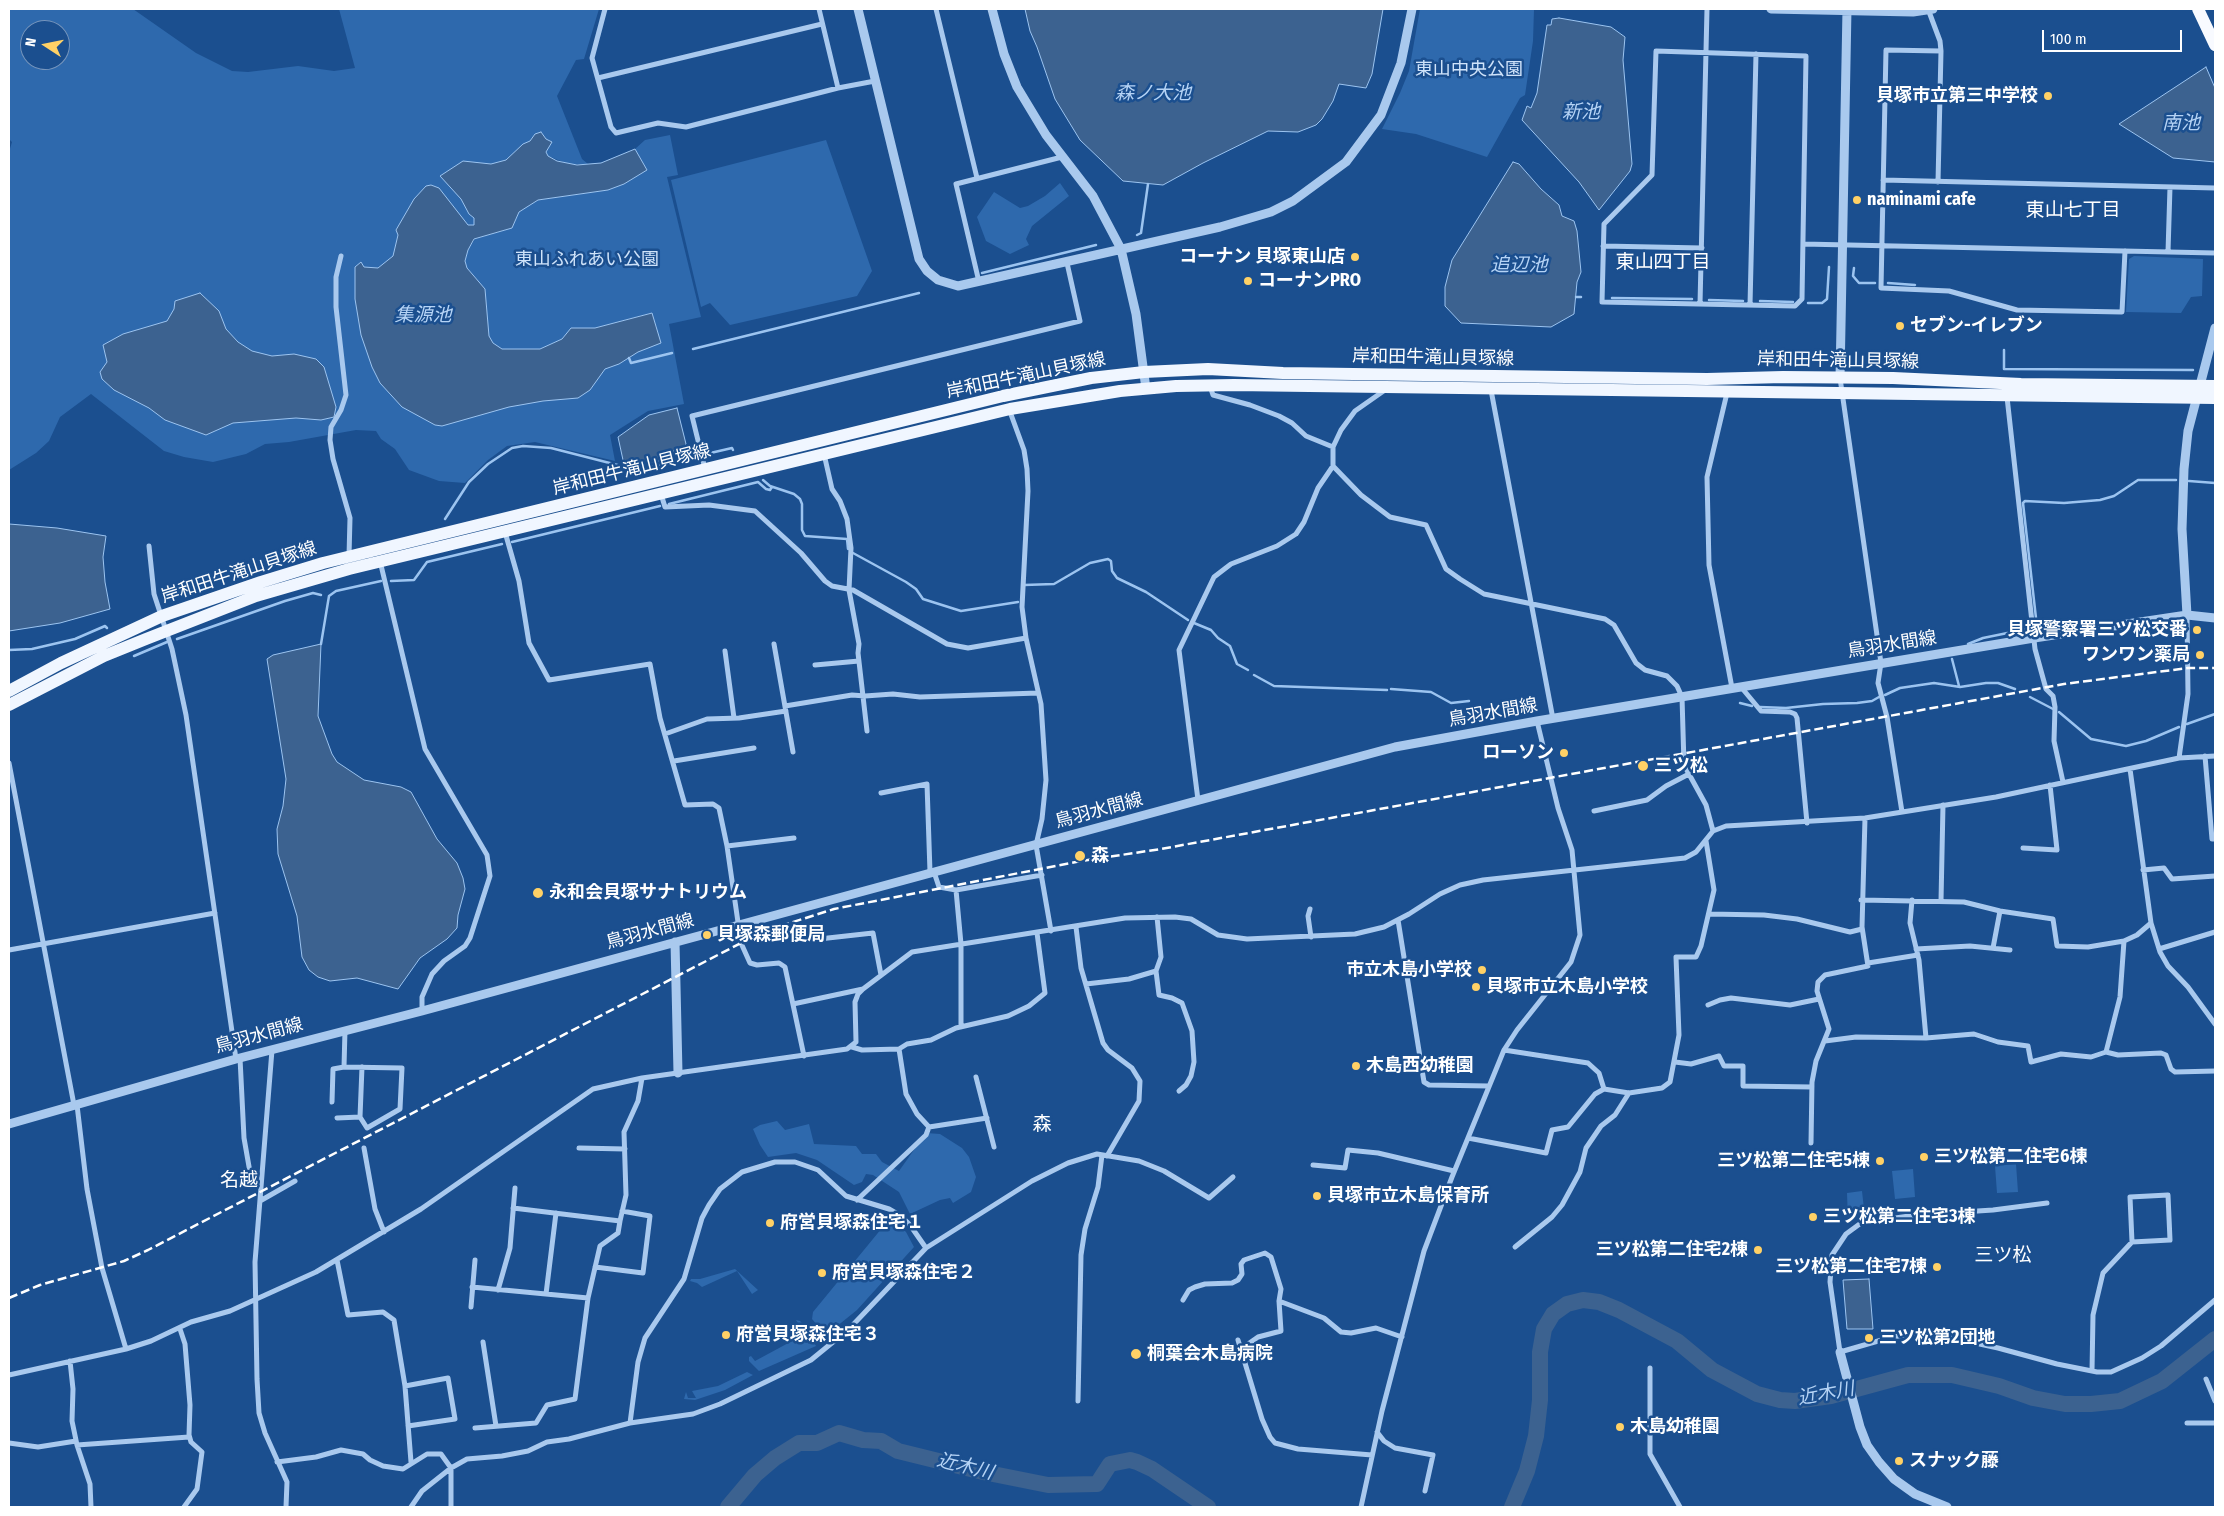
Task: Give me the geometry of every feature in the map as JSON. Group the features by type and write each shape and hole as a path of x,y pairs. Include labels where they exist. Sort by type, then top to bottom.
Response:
{"highway":[{"path":"2198,9 2215,45"}],"main road":[{"name":"岸和田牛滝山貝塚線","path":"9,692 61,663 162,616 261,582 349,556 1066,382 1144,372 1208,369 1283,373 1707,379 1783,377 1893,378 2197,392 2215,398"},
{"name":"岸和田牛滝山貝塚線","path":"9,705 104,656 166,631 256,596 380,560 1010,409 1146,388 1210,386 2006,396 2197,392 2215,386"}],"street":[{"path":"605,9 592,58 611,127 616,133 658,123 686,127 838,88 875,81"},
{"path":"819,9 838,88"},
{"path":"858,9 919,259 926,271 948,284 958,286 979,283 1220,227 1271,212 1293,201 1335,172 1346,162 1381,115 1402,64 1412,9"},
{"path":"936,9 976,178"},
{"path":"992,9 1004,54 1017,87 1062,157 1093,196 1121,249 1136,314 1146,388"},
{"path":"1700,304 1708,9"},
{"path":"1771,9 1913,12 1930,9 1940,41 1941,51 1938,182"},
{"path":"1847,10 1840,378 1880,663 1878,683 1888,718 1902,812"},
{"path":"598,78 822,24"},
{"path":"1941,51 1886,50 1881,288 1949,291 2017,310 2122,312 2125,251"},
{"path":"1656,51 1706,53 1806,56 1802,299 1795,306 1602,302 1604,224 1652,175 1656,51"},
{"path":"1750,305 1756,54"},
{"path":"979,283 956,184 1062,157"},
{"path":"1883,180 2215,188"},
{"path":"2168,252 2170,187"},
{"path":"1803,244 2215,253"},
{"path":"1603,246 1702,248"},
{"path":"341,256 336,277 336,307 346,395 341,410 331,427 330,440 333,459 350,518 349,556"},
{"path":"705,470 692,416 1080,321 1067,262"},
{"path":"2179,758 2188,694 2187,615 2182,529 2184,468 2188,431 2215,328"},
{"path":"1210,386 1213,395 1250,405 1279,416 1292,423 1306,436 1333,447"},
{"path":"1198,800 1179,650 1214,577 1232,564 1277,546 1296,534 1304,522 1318,488 1334,466 1333,447 1341,430 1355,411 1389,388"},
{"path":"1491,389 1553,719"},
{"path":"1728,392 1707,478 1709,565 1736,688 1761,711 1790,712 1795,714 1797,718 1807,823"},
{"path":"1003,396 1010,409 1024,450 1027,468 1028,491 1022,607 1026,638 1038,693 1046,780 1042,819 1036,844 1051,931"},
{"path":"2006,396 2034,638 2040,671 2055,707 2054,741 2063,782"},
{"path":"824,453 832,489 840,501 847,519 851,548 850,590 859,644 859,661 865,696 867,732"},
{"path":"1334,466 1361,495 1390,517 1426,525 1446,569 1460,579 1484,594 1605,619 1614,625 1636,663 1645,670 1667,676 1677,686 1682,697 1684,765 1706,805 1713,831"},
{"path":"661,493 665,507 709,505 755,511 801,553 825,581 832,586 850,590 948,644 968,648 1026,638"},
{"path":"505,531 519,581 529,643 549,680 650,664 660,718 674,760 685,805 717,806 722,819 727,846 741,943 750,963 784,965 804,1056"},
{"path":"149,546 154,594 166,631 186,715 238,1059 244,1138 251,1178 261,1184"},
{"path":"380,560 425,749 487,856 490,876 466,946 444,961 432,974 422,997 422,1011"},
{"name":"鳥羽水間線","path":"9,1124 238,1059 422,1011 1395,747 1536,721 2034,638 2187,615 2215,618"},
{"path":"774,644 793,752"},
{"path":"725,651 734,718"},
{"path":"815,664 859,661"},
{"path":"665,734 707,719 734,718 852,695 893,694 920,697 1038,693"},
{"path":"1361,1507 1372,1455 1424,1251 1454,1171 1504,1050 1517,1030 1571,962 1577,950 1580,935 1572,850 1556,800 1536,721"},
{"path":"674,760 754,748"},
{"path":"2206,756 2212,839 2215,839"},
{"path":"793,1004 863,988 912,952 1125,918 1191,919 1218,935 1247,939 1355,934 1384,927 1440,894 1460,885 1483,880 1685,858 1696,852 1713,831 1726,826 1807,823 1865,818 1943,806 2179,758 2215,756"},
{"path":"9,763 42,945 76,1105 102,1268 126,1349"},
{"path":"2130,769 2151,923 2159,949 2168,966 2188,987 2215,1024"},
{"path":"1594,811 1648,800 1666,786 1689,774"},
{"path":"881,793 927,784 932,872 939,887 956,890 1042,875"},
{"path":"2023,848 2056,850 2050,785"},
{"path":"1941,902 1943,806"},
{"path":"1865,818 1862,929 1868,963"},
{"path":"727,846 794,838"},
{"path":"1468,1138 1546,1153 1552,1130 1568,1127 1595,1094 1604,1089 1629,1092 1662,1088 1670,1082 1679,1035 1676,957 1696,957 1714,890 1706,841"},
{"path":"2143,870 2164,868 2172,879 2215,876"},
{"path":"956,890 962,944 961,1027"},
{"path":"1862,900 1964,902 2000,912 2053,919 2057,946 2088,947 2124,942 2137,935 2151,923"},
{"path":"1912,900 1910,923 1918,955 1926,1038"},
{"path":"1310,909 1308,916 1311,937"},
{"path":"1993,948 2000,912"},
{"path":"9,950 215,913"},
{"path":"1708,914 1764,915 1797,919 1850,932 1862,929"},
{"path":"1157,917 1161,957 1156,972 1159,995 1182,1003 1192,1031 1194,1062 1191,1076 1186,1086 1179,1091"},
{"path":"1398,920 1424,1082 1429,1085 1489,1086"},
{"path":"1076,927 1081,968 1102,1043 1108,1050 1132,1068 1140,1081 1139,1102 1105,1156 1085,1229 1081,1255 1078,1401"},
{"path":"2159,949 2215,932"},
{"path":"810,940 874,933 881,975"},
{"path":"852,1047 862,1050 898,1049 907,1044 931,1040 961,1027 1008,1016 1029,1006 1045,993 1037,933"},
{"path":"675,942 678,1073"},
{"path":"2106,1052 2120,997 2124,942"},
{"path":"1916,949 1970,946 2010,950"},
{"path":"1811,1143 1812,1088 1816,1061 1829,1030 1817,991 1818,982 1825,975 1868,966 1868,963 1918,955"},
{"path":"1086,984 1129,979 1156,972"},
{"path":"9,1375 126,1349 180,1329 191,1322 230,1311 316,1272 421,1210 593,1089 642,1078 847,1050 856,1042 855,1002 863,988"},
{"path":"1708,1005 1731,998 1790,1005 1820,999"},
{"path":"344,1067 345,1030"},
{"path":"1825,1041 1856,1037 1926,1038 1974,1034 1998,1042 2028,1046 2031,1062 2061,1054 2091,1056 2106,1052 2118,1055 2161,1053 2166,1055 2171,1069 2175,1072 2215,1071"},
{"path":"898,1049 906,1094 917,1114 929,1127"},
{"path":"272,1050 255,1262 256,1298 260,1413 265,1433 287,1482 286,1507"},
{"path":"1504,1050 1588,1063 1599,1072 1604,1089"},
{"path":"1675,1062 1691,1064 1719,1056 1724,1066 1743,1066 1743,1086 1812,1088"},
{"path":"332,1102 334,1068 362,1067 402,1068 400,1109 366,1128 360,1117 362,1067"},
{"path":"475,1428 536,1423 547,1405 575,1399 588,1298 600,1246 618,1233 626,1195 624,1132 638,1101 642,1078"},
{"path":"976,1078 994,1147"},
{"path":"1515,1247 1552,1217 1562,1205 1580,1172 1586,1148 1601,1126 1615,1115 1629,1092"},
{"path":"336,1118 360,1117"},
{"path":"929,1127 986,1118"},
{"path":"857,1200 926,1135 929,1127"},
{"path":"364,1148 375,1209 384,1232"},
{"path":"579,1148 625,1149"},
{"path":"1313,1165 1345,1168 1348,1150 1378,1153 1454,1171"},
{"path":"411,1507 422,1491 451,1468 467,1459 502,1456 528,1451 548,1442 569,1439 630,1423 693,1414 720,1404 811,1360 849,1329 926,1248 1032,1181 1068,1163 1096,1154 1139,1162 1164,1171 1209,1198 1233,1177"},
{"path":"630,1423 638,1362 645,1338 684,1279 702,1218 720,1189 742,1172 775,1162 795,1162 818,1170 846,1196 889,1209 901,1216 910,1225 926,1248"},
{"path":"260,1201 295,1181"},
{"path":"498,1290 510,1248 515,1188"},
{"path":"2092,1371 2093,1315 2103,1274 2132,1242 2130,1197 2168,1195 2170,1240 2132,1242"},
{"path":"1947,1507 1915,1494 1894,1479 1867,1445 1842,1364 1830,1282 1832,1256 1846,1234 1860,1223 1916,1215 1993,1210 2047,1203"},
{"path":"513,1208 620,1221"},
{"path":"595,1267 643,1273 650,1216 622,1211"},
{"path":"546,1294 556,1213"},
{"path":"1183,1300 1190,1290 1195,1287 1205,1284 1232,1283 1238,1280 1242,1274 1241,1264 1244,1260 1265,1253 1272,1257 1281,1290 1279,1301 1281,1332 1258,1337 1241,1349"},
{"path":"337,1260 348,1315 382,1312 394,1320 405,1386 411,1462"},
{"path":"471,1307 475,1260"},
{"path":"472,1288 588,1298"},
{"path":"1840,1352 1892,1336 1917,1333 1934,1334 2092,1371 2111,1372 2142,1358 2161,1346 2215,1300"},
{"path":"1279,1301 1324,1318 1341,1332 1351,1333 1376,1328 1402,1337"},
{"path":"180,1329 185,1344 190,1405 190,1437 191,1442 202,1452 197,1489 184,1507"},
{"path":"1238,1340 1262,1418 1270,1437 1275,1443 1298,1450 1372,1455"},
{"path":"483,1342 496,1426"},
{"path":"70,1361 73,1389 72,1421 90,1484 91,1507"},
{"path":"1650,1368 1650,1454 1680,1507"},
{"path":"405,1386 448,1378 455,1419 408,1426"},
{"path":"2206,1379 2215,1401"},
{"path":"2187,1423 2215,1423"},
{"path":"1378,1432 1384,1441 1395,1448 1433,1456 1425,1491"},
{"path":"9,1443 38,1447 190,1437"},
{"path":"277,1462 316,1457 341,1450 363,1454 370,1460 383,1466 403,1469 411,1462 427,1454 441,1454 451,1468 450,1507"}],"green space":[{"name":"東山ふれあい公園","path":"9,9 133,9 196,53 232,71 248,72 298,66 334,71 355,68 339,9 599,9 584,59 576,60 557,96 582,159 588,164 568,164 548,156 546,152 548,147 541,132 456,253 466,354 544,379 657,328 651,313 595,328 572,328 562,339 540,349 502,349 493,343 489,336 485,289 467,268 465,261 468,250 475,239 512,228 519,212 533,202 608,190 624,184 647,170 635,149 645,140 670,135 678,175 667,177 701,317 669,324 684,404 648,411 610,435 615,461 535,442 507,446 488,460 465,483 439,481 409,470 395,449 381,439 376,431 356,430 289,442 265,444 246,454 213,462 184,457 164,451 91,394 60,417 49,441 36,453 9,470 9,152 12,142 9,139"},
{"name":"東山中央公園","path":"1420,9 1534,9 1533,41 1525,95 1520,98 1487,157 1416,134 1382,129 1409,71"},
{"path":"826,140 872,271 857,296 730,325 710,303 701,307 671,180"},
{"path":"1060,183 1069,196 1032,226 1026,239 1029,245 1010,254 986,241 977,217 994,192 1020,208 1028,206 1045,196"},
{"path":"2134,256 2203,259 2202,296 2191,297 2181,313 2126,312 2129,259"},
{"path":"777,1121 785,1130 809,1124 814,1144 856,1146 862,1154 876,1154 882,1162 899,1171 926,1133 940,1134 962,1148 969,1157 976,1177 971,1192 953,1203 950,1198 940,1200 910,1214 899,1192 873,1175 866,1174 862,1182 854,1185 817,1160 796,1153 768,1157 753,1129 760,1125"},
{"path":"2016,1164 2018,1192 1997,1193 1995,1166"},
{"path":"1913,1169 1915,1197 1895,1199 1892,1171"},
{"path":"1862,1191 1864,1209 1851,1224 1848,1221 1847,1193"},
{"path":"891,1217 906,1232 914,1247 857,1310 826,1335 812,1319 813,1312"},
{"path":"735,1269 758,1290 752,1294 737,1271 702,1287 690,1281 691,1279 700,1279"},
{"path":"796,1320 805,1326 816,1346 759,1371 749,1361 749,1357 751,1356 755,1361 805,1334"},
{"path":"747,1372 753,1375 725,1390 695,1400 684,1399 686,1392 688,1398 696,1398 692,1391 718,1386"}],"water":[{"name":"森ノ大池","path":"1025,9 1383,9 1372,74 1366,88 1339,84 1333,101 1316,125 1298,132 1268,131 1163,185 1123,181 1080,140 1055,99 1030,31"},
{"name":"新池","path":"1559,18 1611,27 1625,37 1623,60 1632,164 1630,171 1599,210 1579,182 1522,120 1527,106 1531,108 1537,93 1547,25 1551,25 1552,19"},
{"name":"南池","path":"2206,67 2215,88 2215,162 2173,158 2119,124"},
{"name":"集源池","path":"541,132 546,139 552,142 546,152 548,156 557,161 577,165 601,163 635,149 647,170 624,184 608,190 538,200 519,212 512,228 474,239 465,261 467,268 485,289 489,336 493,343 502,349 540,349 562,339 571,328 595,328 652,313 661,343 638,352 619,364 605,369 590,390 578,398 543,401 509,407 442,426 435,425 402,407 380,383 372,367 361,335 355,299 355,267 361,262 364,267 378,268 393,256 398,235 396,230 414,199 426,186 431,185 439,188 468,225 474,225 474,218 469,214 461,199 440,176 463,161 491,164 506,160 523,144 530,141 535,134"},
{"name":"追辺池","path":"1513,162 1519,164 1541,189 1559,205 1562,216 1574,221 1577,231 1581,272 1577,282 1574,314 1551,327 1461,323 1445,306 1445,287 1452,260"},
{"path":"200,293 219,311 226,329 238,342 252,351 272,356 294,354 316,359 324,367 336,407 334,417 321,420 296,418 233,423 206,435 165,420 149,408 114,390 102,379 100,372 107,362 103,345 123,334 167,321 174,309 175,301"},
{"path":"677,408 686,444 682,449 658,455 659,461 635,466 627,465 623,460 618,437 649,415"},
{"path":"9,524 57,528 106,536 103,557 110,609 60,623 9,631"},
{"path":"321,644 318,716 332,754 337,762 364,780 401,787 411,792 437,839 457,863 463,878 465,889 458,915 457,928 447,939 420,958 398,989 357,978 330,981 318,977 309,970 302,957 297,916 278,854 277,829 283,806 286,779 267,659 273,655"},
{"path":"1869,1279 1873,1329 1847,1329 1843,1280"}],"waterway":[{"path":"1137,235 1141,233 1148,184"},
{"path":"982,273 1096,245"},
{"path":"1808,303 1822,303 1827,299 1829,267"},
{"path":"1854,268 1853,276 1859,283 1875,283"},
{"path":"1888,283 1915,285"},
{"path":"693,349 919,293"},
{"path":"1576,297 1581,297"},
{"path":"1612,298 1692,299"},
{"path":"1709,300 1743,301"},
{"path":"1760,301 1793,302"},
{"path":"2004,350 2004,369 2193,370"},
{"path":"629,358 631,363 672,353"},
{"path":"445,519 469,482 488,464 512,448 523,446 551,448 637,470 732,448 733,450"},
{"path":"763,480 770,486 794,494 800,499 802,504 802,530 805,536 847,539 848,549"},
{"path":"2037,627 2023,503 2025,501 2064,503 2100,500 2114,496 2138,480 2176,480"},
{"path":"2189,481 2215,483"},
{"path":"669,504 758,482 766,489 770,490 772,487"},
{"path":"512,542 660,506"},
{"path":"391,581 414,580 427,562 502,544"},
{"path":"853,553 906,582 916,589 923,599 961,611 1018,602"},
{"path":"1024,585 1054,584 1090,563 1108,559 1111,561 1112,571 1117,578 1146,592 1188,620"},
{"path":"321,644 329,596 336,591 381,581"},
{"path":"177,639 285,601 313,593 321,595"},
{"path":"1194,623 1211,630 1218,638 1230,646 1237,664 1248,670"},
{"path":"9,650 32,649 75,639 105,626 107,628"},
{"path":"1968,644 1983,638 2027,629"},
{"path":"134,656 167,642"},
{"path":"1952,659 1959,686"},
{"path":"1254,675 1274,686 1387,690"},
{"path":"1885,695 1900,688 1934,683 1960,687 1998,683 2015,689"},
{"path":"1391,689 1431,692 1451,703 1469,701"},
{"path":"1760,707 1786,708 1857,703 1872,701 1879,697"},
{"path":"2030,697 2053,709"},
{"path":"1740,703 1752,706"},
{"path":"2059,712 2091,739 2126,746 2146,741 2179,727"},
{"path":"2187,724 2215,714"},
{"name":"近木川","path":"1512,1507 1527,1471 1536,1436 1540,1400 1540,1352 1544,1329 1553,1314 1567,1304 1583,1300 1599,1302 1619,1310 1677,1341 1712,1370 1757,1394 1780,1400 1795,1401 1831,1396 1908,1375 1952,1375 1999,1386 2033,1398 2065,1404 2120,1401 2162,1381 2215,1339"},
{"name":"近木川","path":"728,1507 755,1475 775,1458 799,1443 817,1443 839,1433 863,1440 881,1441 898,1451 983,1472 1048,1485 1097,1484 1110,1464 1130,1460 1152,1469 1208,1507"}],"railway":[{"path":"9,1298 40,1285 124,1261 148,1250 741,943 768,930 834,909 1081,861 1161,849 2064,684 2188,668 2215,668"}],"place":[{"name":"貝塚市立第三中学校","path":"2048,96"},
{"name":"naminami cafe","path":"1857,200"},
{"name":"コーナン 貝塚東山店","path":"1355,257"},
{"name":"コーナンPRO","path":"1248,281"},
{"name":"セブン-イレブン","path":"1900,326"},
{"name":"貝塚警察署三ツ松交番","path":"2197,630"},
{"name":"ワンワン薬局","path":"2200,655"},
{"name":"ローソン","path":"1564,753"},
{"name":"三ツ松","path":"1643,766"},
{"name":"森","path":"1080,856"},
{"name":"永和会貝塚サナトリウム","path":"538,893"},
{"name":"貝塚森郵便局","path":"707,935"},
{"name":"市立木島小学校","path":"1482,970"},
{"name":"貝塚市立木島小学校","path":"1476,987"},
{"name":"木島西幼稚園","path":"1356,1066"},
{"name":"三ツ松第二住宅6棟","path":"1924,1157"},
{"name":"三ツ松第二住宅5棟","path":"1880,1161"},
{"name":"貝塚市立木島保育所","path":"1317,1196"},
{"name":"三ツ松第二住宅3棟","path":"1813,1217"},
{"name":"府営貝塚森住宅１","path":"770,1223"},
{"name":"三ツ松第二住宅2棟","path":"1758,1250"},
{"name":"三ツ松第二住宅7棟","path":"1937,1267"},
{"name":"府営貝塚森住宅２","path":"822,1273"},
{"name":"府営貝塚森住宅３","path":"726,1335"},
{"name":"三ツ松第2団地","path":"1869,1338"},
{"name":"桐葉会木島病院","path":"1136,1354"},
{"name":"木島幼稚園","path":"1620,1427"},
{"name":"スナック藤","path":"1899,1461"}],"district":[{"name":"東山七丁目","path":"2073,211"},
{"name":"東山四丁目","path":"1663,263"},
{"name":"森","path":"1042,1125"},
{"name":"名越","path":"239,1181"},
{"name":"三ツ松","path":"2003,1256"}]}
